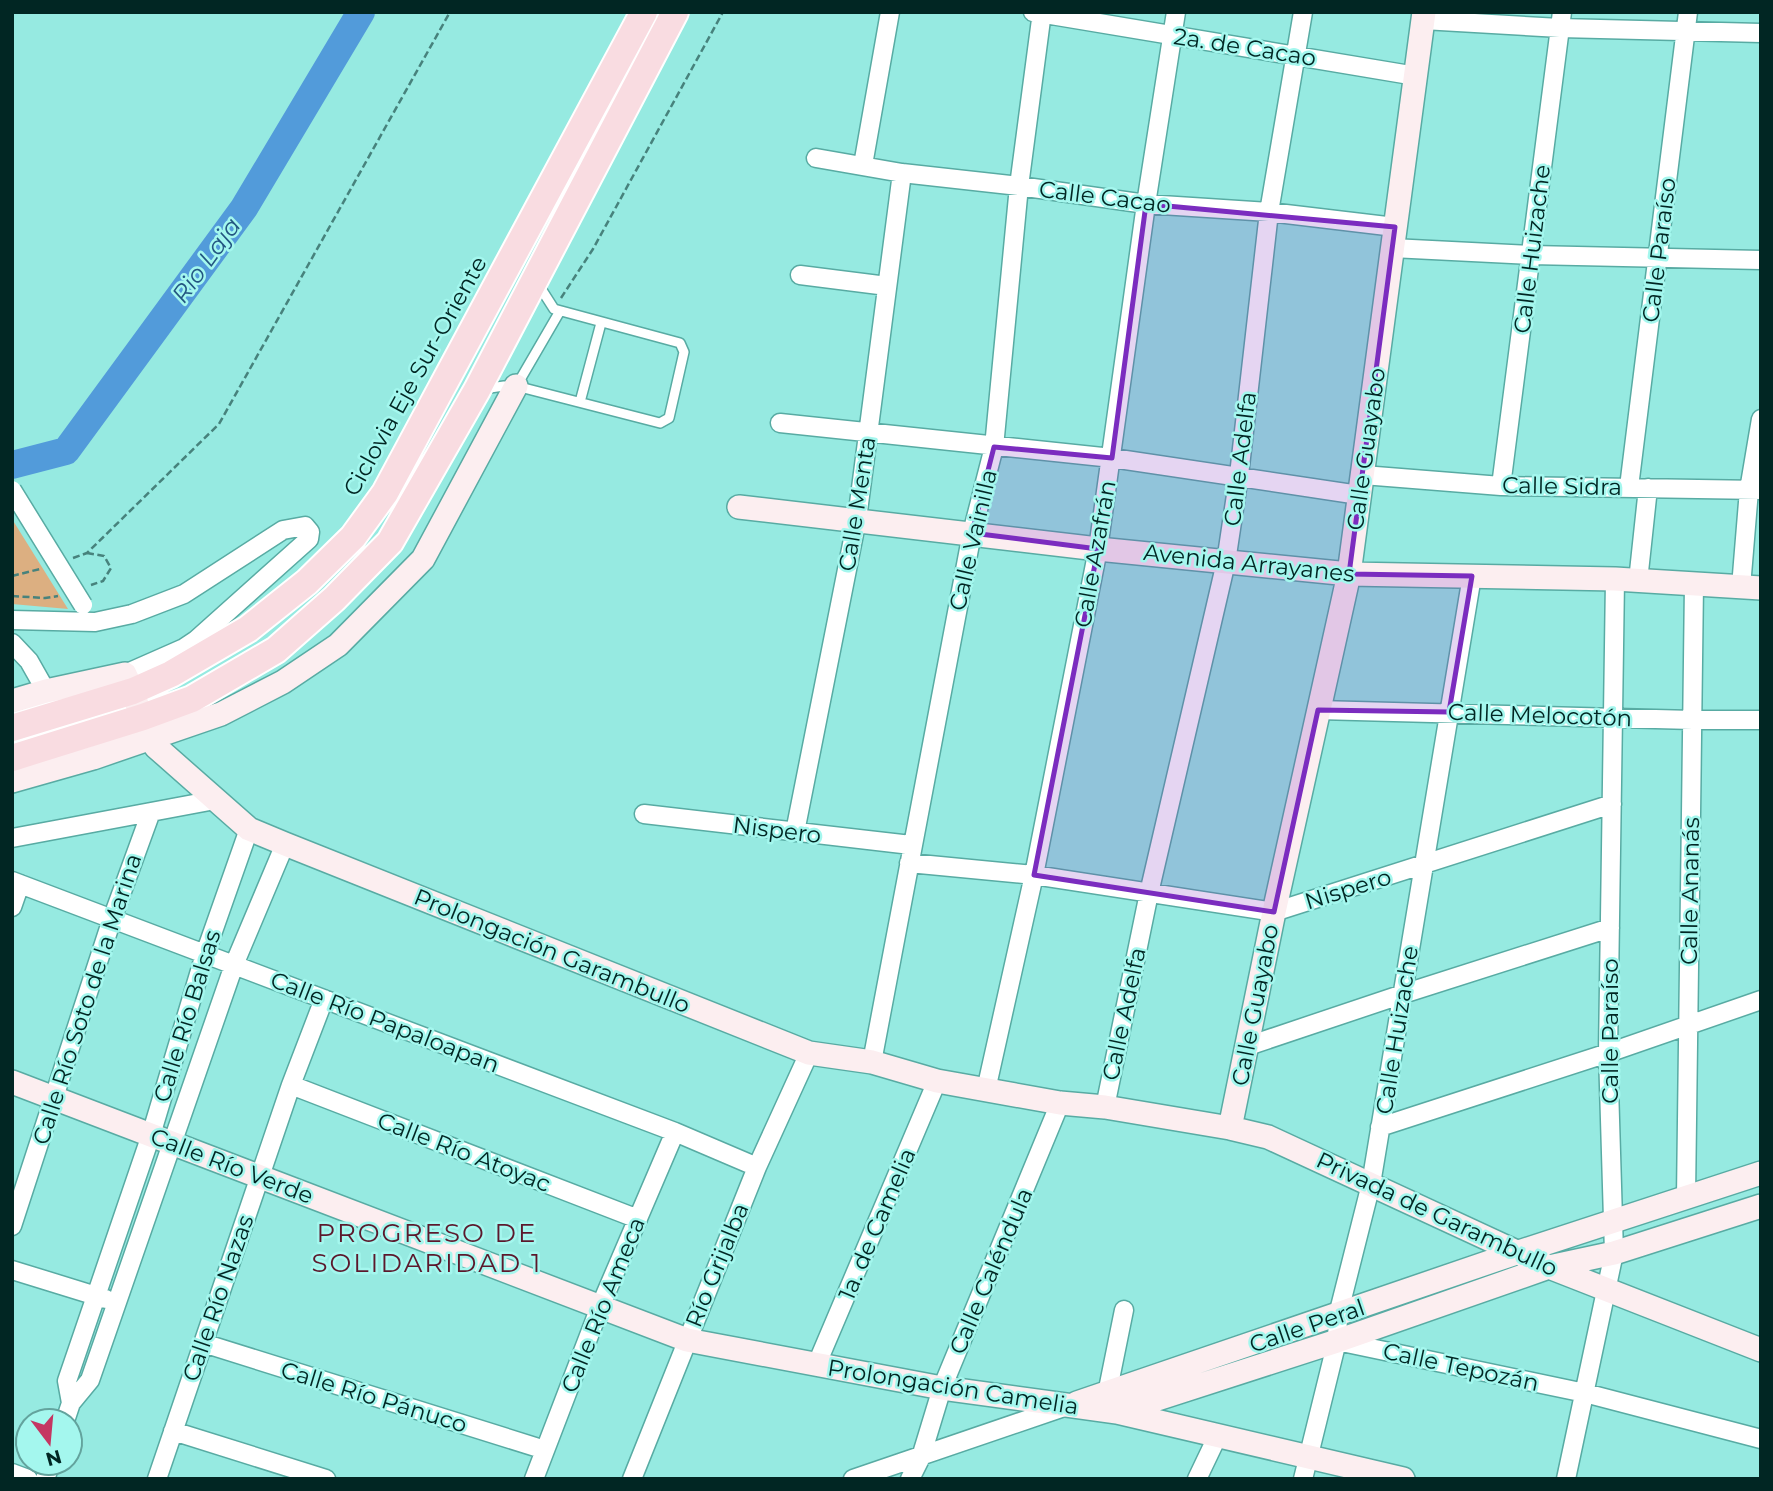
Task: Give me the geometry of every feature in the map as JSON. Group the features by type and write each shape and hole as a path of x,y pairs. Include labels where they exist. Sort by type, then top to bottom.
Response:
{"main road":[{"path":"12,728 129,682 248,629 307,582 353,537 385,493 644,12"},
{"path":"12,782 146,728 276,650 334,599 390,542 477,390 675,12"},
{"name":"Calle Guayabo","path":"1230,1128 1274,912 1349,575 1424,16"},
{"path":"12,758 221,714 283,682 338,645 423,559 516,386"},
{"name":"Avenida Arrayanes","path":"739,506 1098,549 1349,575 1615,579 1751,588"},
{"path":"188,655 221,714"},
{"path":"12,701 46,691 129,682"},
{"path":"129,682 146,728"},
{"name":"Prolongación Garambullo","path":"146,728 156,747 249,829 809,1053 872,1062 937,1082 1060,1103 1105,1107"},
{"name":"Calle Río Verde","path":"12,1082 687,1340"},
{"name":"Privada de Garambullo","path":"1105,1107 1268,1137 1549,1267 1761,1350"},
{"name":"Calle Peral","path":"1112,1403 1338,1315 1519,1252 1761,1173"},
{"name":"Calle Peral","path":"1067,1406 1112,1403 1337,1341 1549,1267 1614,1253 1761,1206"},
{"name":"Prolongación Camelia","path":"687,1340 942,1388 1067,1406"},
{"path":"1112,1403 1218,1436 1306,1468 1403,1479"}],"street":[{"path":"863,165 890,12"},
{"name":"Calle Azafrán","path":"986,1090 1034,875 1098,549 1176,12"},
{"name":"Calle Adelfa","path":"1105,1107 1149,893 1226,562 1239,475 1269,212 1303,12"},
{"name":"Calle Paraíso","path":"1629,487 1688,12"},
{"name":"2a. de Cacao","path":"1039,13 1416,76"},
{"name":"Calle Vainilla","path":"872,1062 972,533 994,447 1039,13"},
{"path":"1424,16 1561,20 1686,32 1761,33"},
{"name":"Calle Huizache","path":"1501,485 1561,20"},
{"name":"Calle Cacao","path":"816,158 902,173 1146,204 1269,212 1394,238 1531,255 1761,260"},
{"name":"Calle Menta","path":"794,832 857,519 902,173"},
{"path":"800,275 887,286"},
{"path":"1751,588 1761,419"},
{"name":"Calle Sidra","path":"780,423 1112,458 1239,475 1361,485 1755,490"},
{"path":"1638,581 1648,488"},
{"path":"12,490 95,622"},
{"path":"12,620 95,622 132,614 184,594 283,530 305,526 310,532 309,539 188,655"},
{"name":"Calle Huizache","path":"1306,1468 1337,1341 1338,1315 1371,1184 1472,576"},
{"name":"Calle Paraíso","path":"1566,1479 1614,1253 1608,1053 1615,579"},
{"name":"Calle Ananás","path":"1686,1197 1694,584"},
{"path":"12,643 29,660 46,691"},
{"name":"Calle Melocotón","path":"1318,710 1761,720"},
{"path":"12,838 215,800"},
{"name":"Nispero","path":"644,814 794,832 1034,875 1274,912 1612,804"},
{"name":"Calle Río Soto de la Marina","path":"12,1226 112,919 151,812"},
{"name":"Calle Río Balsas","path":"71,1404 67,1381 151,1135 205,954 249,829"},
{"name":"Calle Río Balsas","path":"70,1407 89,1380 234,965 285,844"},
{"path":"12,907 16,882"},
{"name":"Calle Río Papaloapan","path":"16,882 675,1132 757,1167"},
{"path":"1248,1046 1610,928"},
{"name":"Calle Río Nazas","path":"156,1479 291,1085 324,999"},
{"path":"1380,1127 1761,1000"},
{"name":"Río Grijalba","path":"632,1479 757,1167 809,1053"},
{"name":"1a. de Camelia","path":"816,1366 937,1082"},
{"name":"Calle Río Atoyac","path":"291,1085 638,1219"},
{"name":"Calle Caléndula","path":"910,1479 921,1457 942,1388 1060,1103"},
{"name":"Calle Río Ameca","path":"534,1479 600,1307 675,1132"},
{"path":"12,1270 117,1302"},
{"path":"1112,1403 1124,1310"},
{"name":"Calle Tepozán","path":"1337,1341 1585,1393 1761,1439"},
{"name":"Calle Río Pánuco","path":"203,1343 545,1450"},
{"name":"Calle Peral","path":"853,1479 1067,1406"},
{"path":"173,1431 326,1479"},
{"path":"1197,1479 1218,1436"},
{"path":"12,1474 28,1479"}],"lane":[{"path":"477,390 516,386 660,423 669,418 684,352 680,343 554,309 535,279"},
{"path":"516,386 560,311"},
{"path":"580,402 601,323"}],"path":[{"path":"66,560 87,553 219,424 450,12"},
{"path":"12,576 44,568"}],"highlighted area":[{"path":"1146,204 1395,227 1349,574 1472,576 1449,712 1318,710 1274,912 1034,875 1098,549 972,533 994,447 1112,458"}],"shaded area":[{"path":"12,519 68,609 12,604"}],"waterway":[{"name":"Rio Laja","path":"12,465 66,451 244,208 361,12"}],"district":[{"name":"PROGRESO DE SOLIDARIDAD 1","path":"427,1248"}]}
